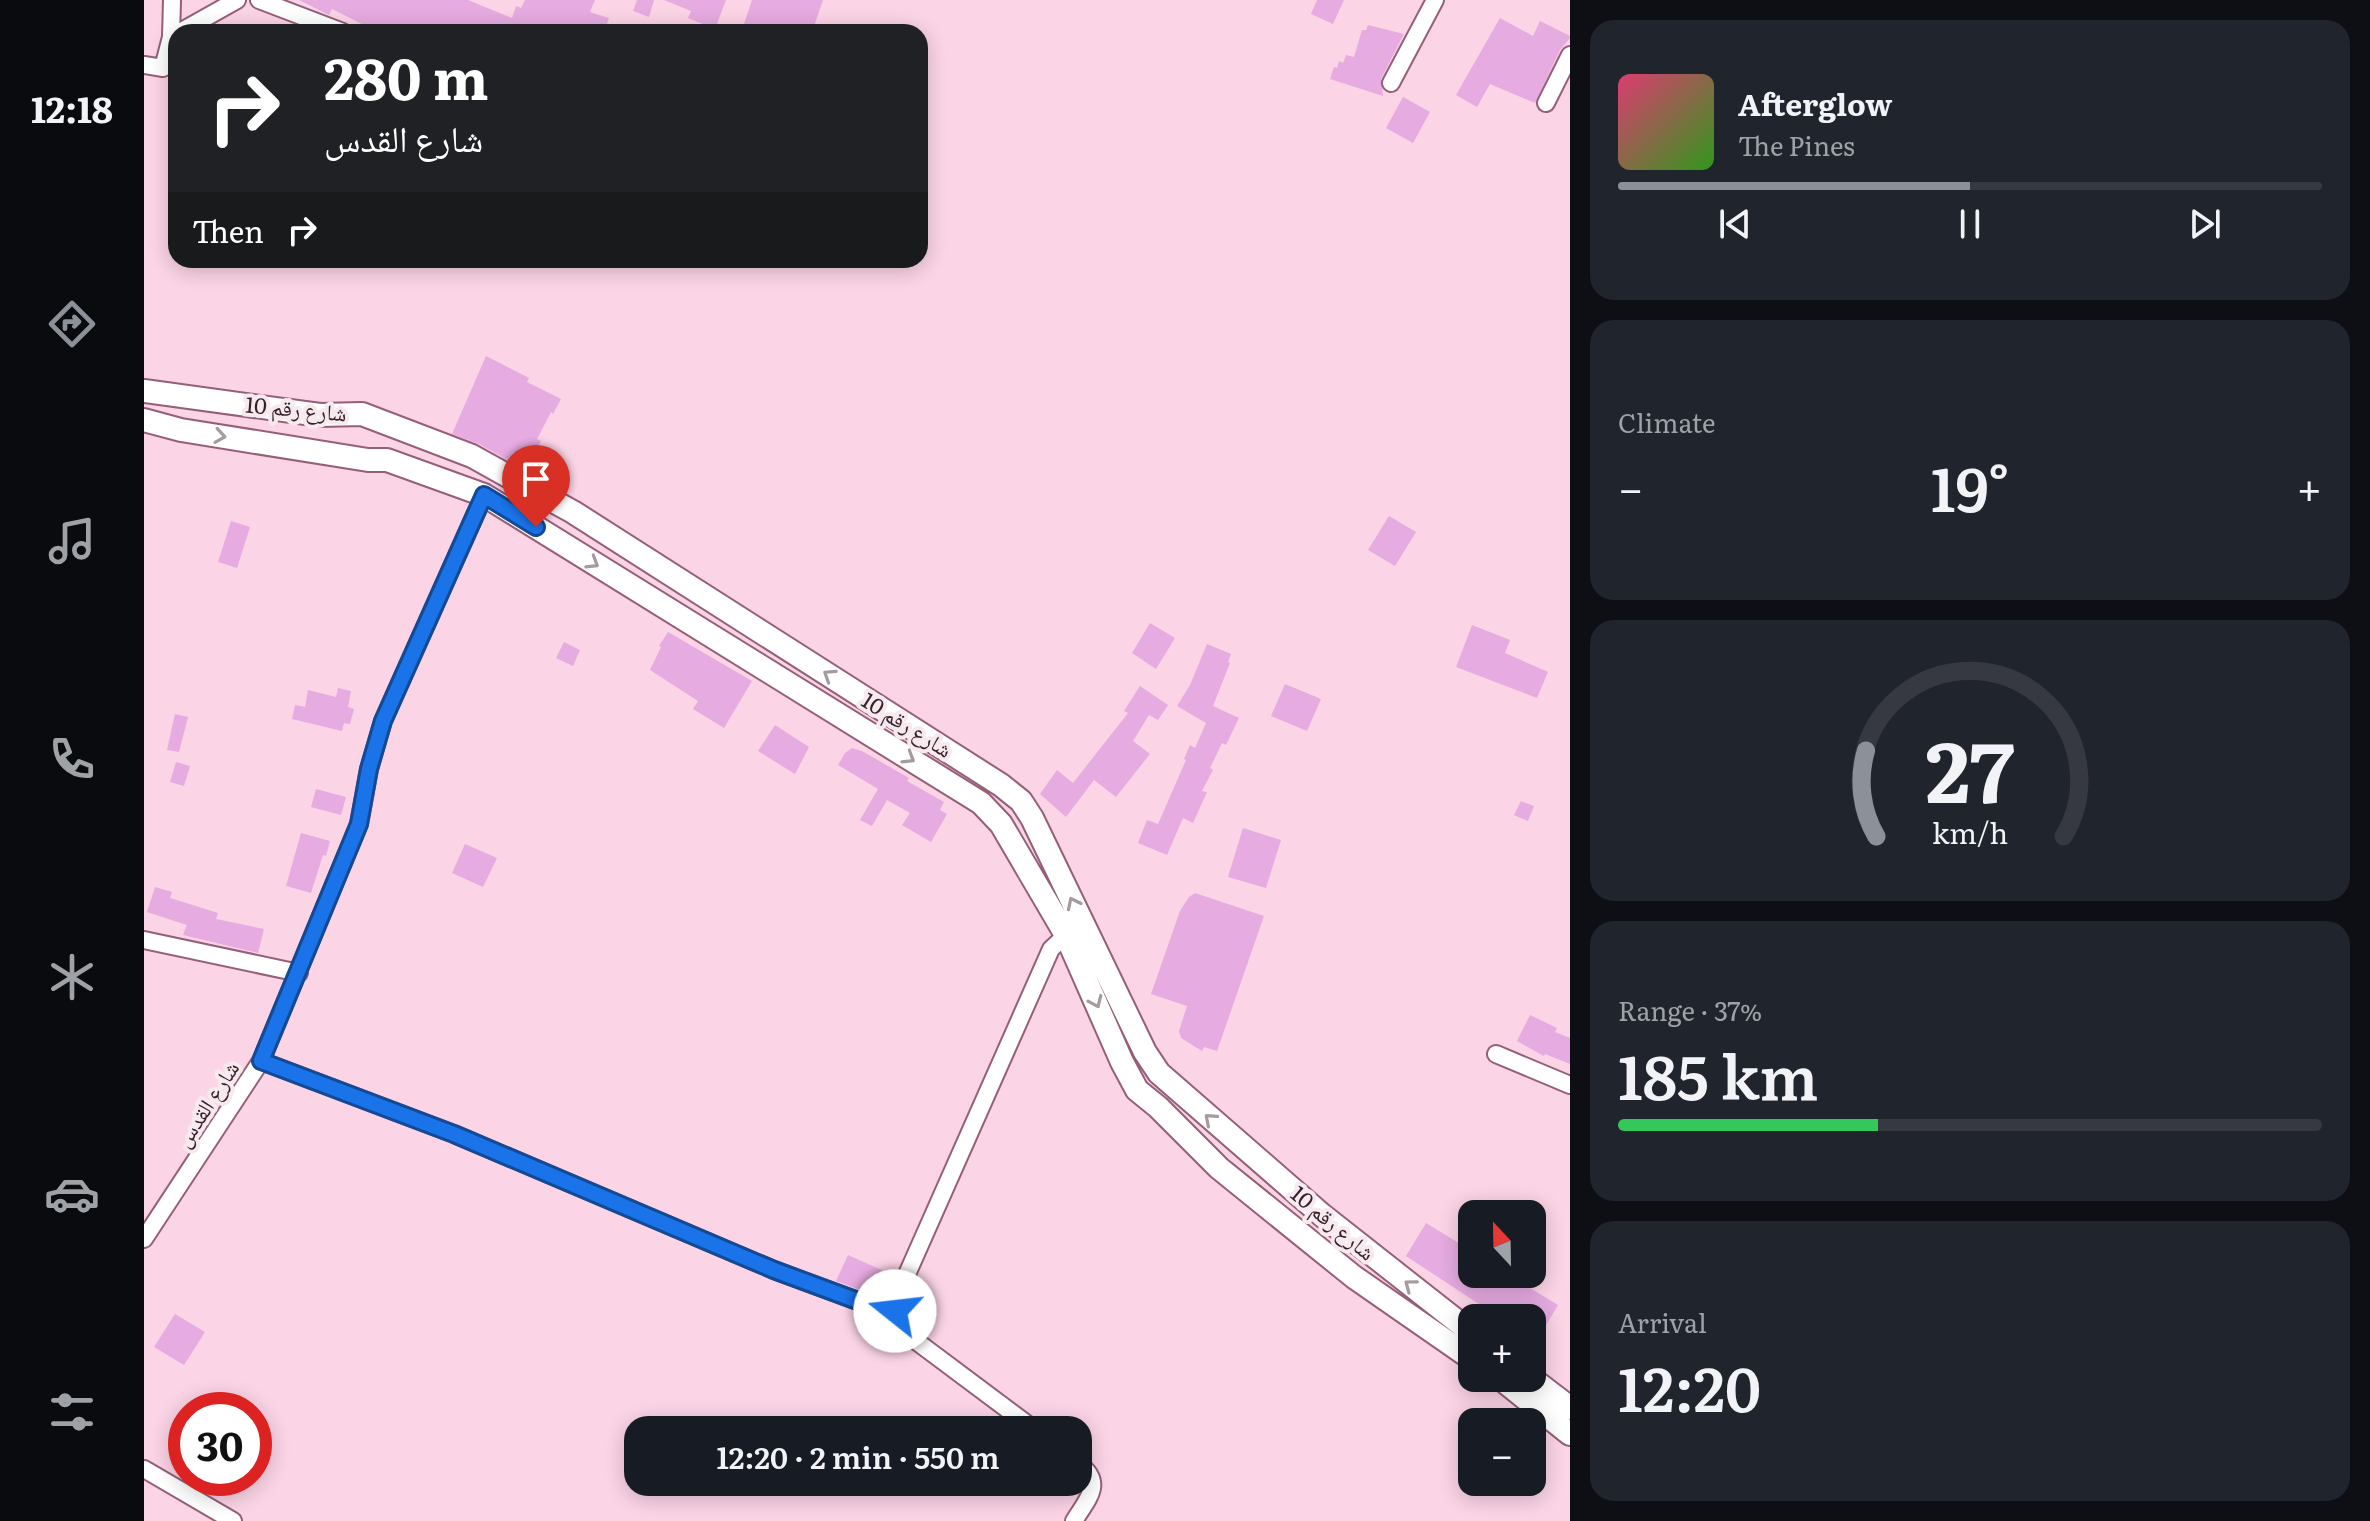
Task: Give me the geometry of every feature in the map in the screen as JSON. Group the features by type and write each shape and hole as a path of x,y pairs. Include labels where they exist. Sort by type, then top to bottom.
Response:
{"main road":[{"name":"شارع رقم 10","path":"144,391 320,415 362,414 472,456 573,512 1001,785 1021,801 1032,818 1145,1052 1159,1073 1322,1215 1458,1322"},
{"name":"شارع رقم 10","path":"144,420 181,430 368,460 387,460 484,495 981,803 1001,824 1066,935 1137,1090 1219,1168 1341,1267 1458,1349"},
{"path":"1546,1390 1570,1408"},
{"path":"1518,1392 1570,1434"}],"street":[{"path":"172,0 175,24"},
{"path":"194,24 237,0"},
{"path":"259,0 322,24"},
{"path":"1391,83 1435,0"},
{"path":"144,65 163,68 168,55"},
{"path":"1546,103 1570,55"},
{"name":"شارع القدس","path":"144,1239 261,1061 359,824 369,769 383,721 484,495"},
{"path":"1016,1416 908,1335 895,1311 908,1272 1051,949 1057,940 1066,935"},
{"path":"144,940 299,973"},
{"path":"1496,1054 1570,1085"},
{"path":"261,1061 454,1134 774,1270 874,1307 895,1311"},
{"path":"144,1469 233,1521"},
{"path":"1074,1521 1089,1496"}],"building":[{"path":"299,0 468,0 512,18 516,6 521,8 525,0 595,0 590,12 609,18 607,24 362,24 332,9 329,15"},
{"path":"637,0 654,0 649,17 633,11"},
{"path":"664,0 726,0 717,24 703,24 688,18 691,11"},
{"path":"752,0 823,0 815,24 744,24"},
{"path":"1317,0 1344,0 1333,24 1311,14"},
{"path":"1500,18 1533,36 1540,21 1570,38 1560,50 1535,103 1490,84 1477,107 1456,95"},
{"path":"1368,25 1404,34 1381,79 1383,96 1330,79 1339,61 1343,63 1346,55 1354,57 1362,30 1366,30"},
{"path":"1403,97 1430,112 1413,143 1386,128"},
{"path":"486,356 561,399 537,439 541,441 526,470 479,444 452,434"},
{"path":"1389,516 1416,532 1395,566 1368,550"},
{"path":"231,521 250,527 237,568 218,562"},
{"path":"1150,623 1175,638 1156,669 1132,653"},
{"path":"1472,625 1510,640 1505,653 1548,672 1537,698 1456,667"},
{"path":"668,632 752,681 724,728 693,709 698,701 650,670"},
{"path":"564,642 580,650 573,666 556,658"},
{"path":"1207,644 1231,654 1213,706 1239,718 1210,768 1213,770 1202,791 1207,792 1193,823 1183,818 1167,855 1138,843 1147,820 1158,824 1190,745 1195,748 1206,723 1177,706 1190,685"},
{"path":"1285,684 1321,699 1307,731 1271,716"},
{"path":"1140,686 1168,705 1158,720 1149,715 1133,741 1150,754 1116,797 1094,780 1066,817 1040,794 1057,770 1073,783 1128,713 1124,711"},
{"path":"338,688 351,691 348,707 354,709 350,724 344,723 342,731 292,719 295,705 305,707 308,690 336,697"},
{"path":"175,714 188,717 179,752 167,750"},
{"path":"775,725 809,747 795,774 758,751"},
{"path":"852,748 909,778 907,781 944,802 940,810 947,814 931,842 902,825 910,813 887,800 872,826 860,820 878,789 838,765"},
{"path":"176,762 190,766 184,786 170,782"},
{"path":"316,789 346,797 341,815 311,807"},
{"path":"1521,801 1534,806 1528,821 1514,815"},
{"path":"1243,828 1281,840 1266,888 1228,877"},
{"path":"301,833 330,841 311,893 286,886"},
{"path":"465,844 497,858 483,887 452,873"},
{"path":"155,887 172,892 170,898 218,913 216,919 264,929 258,953 183,935 187,925 147,912"},
{"path":"1195,893 1264,916 1217,1051 1204,1047 1202,1051 1181,1038 1179,1031 1187,1006 1151,994 1180,911"},
{"path":"1530,1015 1570,1038 1570,1064 1544,1056 1517,1041"},
{"path":"1426,1223 1458,1243 1458,1288 1530,1288 1558,1305 1546,1325 1546,1304 1479,1304 1406,1256"},
{"path":"848,1255 886,1272 876,1296 836,1281"},
{"path":"175,1314 205,1332 184,1365 154,1347"}],"route":[{"path":"536,527 484,495 383,721 369,769 359,824 261,1061 589,1189 774,1270 874,1307 895,1311"}]}
